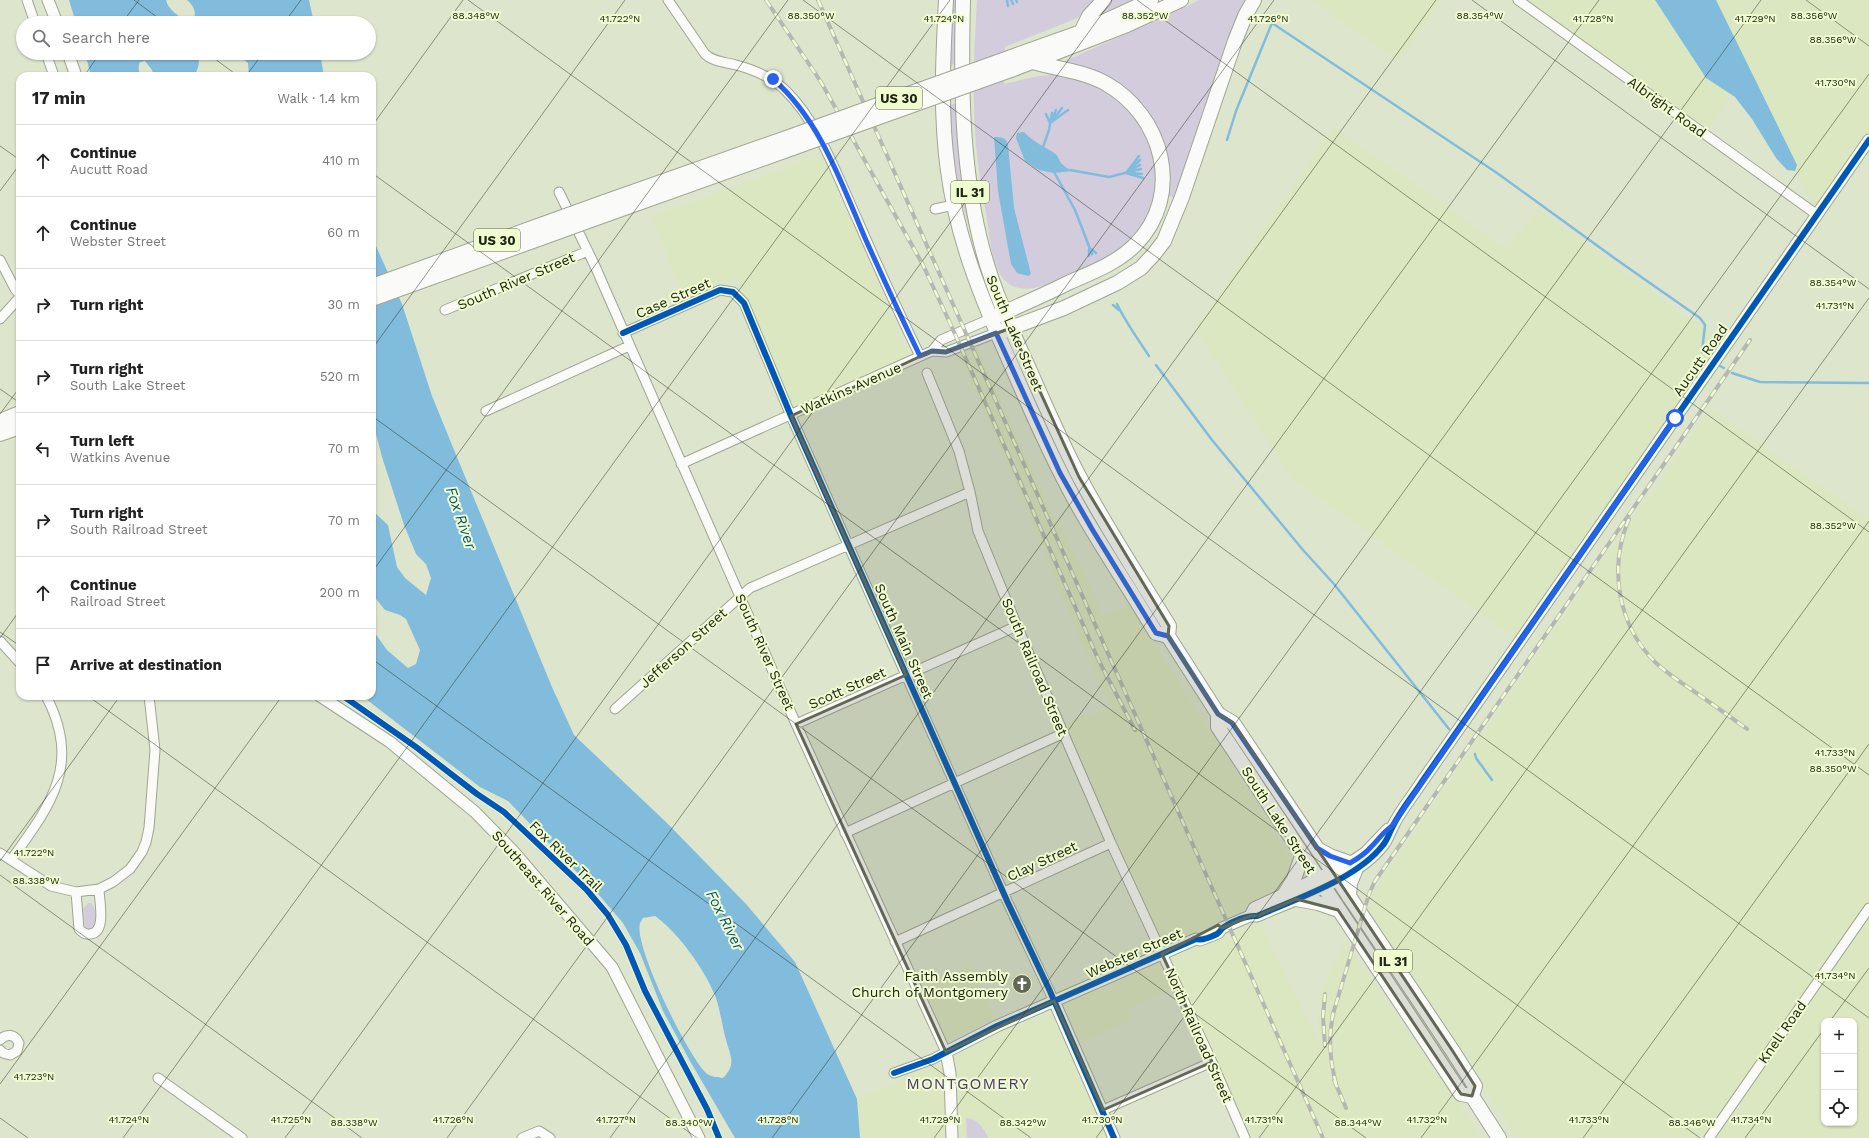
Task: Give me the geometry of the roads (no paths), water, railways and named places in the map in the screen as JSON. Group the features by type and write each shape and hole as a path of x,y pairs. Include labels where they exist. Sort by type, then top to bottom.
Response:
{"main road":[{"name":"South Lake Street","path":"946,0 943,116 947,165 954,206 968,260 996,333 1047,445 1077,504 1156,633 1168,636"},
{"name":"South Lake Street","path":"963,0 963,117 970,188 985,261 1011,328 1079,477 1169,626 1168,636 1218,714 1232,723 1475,1086 1472,1096"},
{"path":"1081,32 1089,16 1104,0"},
{"name":"US 30","path":"376,285 454,263 1011,64 1151,0"},
{"name":"US 30","path":"1011,64 1033,62 1127,25 1181,0"},
{"path":"996,333 1064,308 1131,276 1150,259 1164,241 1182,197 1235,42 1245,16 1254,0"},
{"path":"990,319 1097,270 1122,256 1135,245 1148,229 1156,213 1161,197 1162,168 1156,141 1146,120 1129,100 1107,84 1088,75 1033,62"},
{"name":"US 30","path":"376,298 454,263"},
{"path":"0,421 16,415"},
{"path":"0,434 16,428"},
{"name":"South Lake Street","path":"1218,714 1218,728 1302,856 1461,1094 1472,1096 1499,1138"},
{"path":"1317,848 1352,867 1349,897"},
{"path":"1302,856 1294,879 1290,897 1338,910"}],"street":[{"path":"27,0 33,16"},
{"path":"48,0 54,16"},
{"path":"668,0 710,59 736,65 773,79 788,92 807,117 829,155 886,286 920,356"},
{"name":"Albright Road","path":"1518,0 1816,214"},
{"path":"48,60 53,72"},
{"path":"70,60 75,72"},
{"name":"Aucutt Road","path":"1402,812 1816,214 1869,140"},
{"name":"South River Street","path":"559,192 588,251 796,724 946,1052"},
{"path":"935,209 954,206"},
{"name":"South River Street","path":"445,310 588,251"},
{"path":"0,260 16,290"},
{"name":"Case Street","path":"624,333 720,290 733,292"},
{"name":"South Main Street","path":"733,292 744,303 791,416 848,545 1003,892 1054,1001"},
{"path":"0,318 16,300"},
{"name":"Watkins Avenue","path":"932,351 941,340 990,319"},
{"name":"Watkins Avenue","path":"681,464 791,416 932,351 946,352 996,333"},
{"path":"486,411 629,346"},
{"name":"South Railroad Street","path":"927,373 959,451 970,492 978,531 1017,626 1111,843 1162,954"},
{"name":"Jefferson Street","path":"615,709 750,588 970,492"},
{"name":"Scott Street","path":"796,724 1017,626"},
{"path":"0,641 4,652 16,660"},
{"path":"12,860 40,819 57,787 61,772 62,748 60,732 48,700"},
{"path":"0,853 52,886 76,892 99,889 113,882 130,869 142,852 146,842 151,806 155,750 149,700"},
{"name":"Southeast River Road","path":"326,700 390,742 475,812 514,852 612,967 699,1138"},
{"path":"845,833 1064,733"},
{"name":"Webster Street","path":"894,1073 933,1059 997,1026 1196,939 1198,934 1218,925 1222,928 1250,916 1257,916 1290,897 1335,876 1352,867 1384,831 1392,826 1402,812"},
{"name":"Clay Street","path":"896,942 1111,843"},
{"path":"76,892 79,929 84,933 91,934 98,930 101,924 99,889"},
{"name":"Knell Road","path":"1709,1138 1869,908"},
{"name":"North Railroad Street","path":"1162,954 1212,1062 1244,1138"},
{"path":"1054,1001 1114,1138"},
{"path":"0,1040 4,1036 11,1035 15,1037 19,1044 17,1051 10,1055 3,1053 0,1050"},
{"path":"946,1052 950,1073 952,1138"},
{"path":"1103,1110 1212,1062"},
{"path":"158,1078 242,1138"},
{"path":"522,1138 539,1132 550,1138"}],"water":[{"path":"69,0 166,0 171,10 178,16 74,16"},
{"path":"187,0 309,0 312,16 195,16 193,7"},
{"path":"1655,0 1716,0 1797,165 1795,171 1787,170 1776,158 1752,119 1735,97 1706,78"},
{"path":"87,60 199,60 199,62 196,72 153,72 145,61 140,62 139,72 90,72"},
{"path":"244,60 321,60 323,72 249,72 248,63"},
{"path":"1024,132 1055,154 1061,163 1072,171 1054,173 1039,170 1025,161 1016,138 1017,133"},
{"path":"994,137 1003,138 1006,140 1008,145 1014,208 1031,274 1028,276 1017,273 1011,264 998,191"},
{"name":"Fox River","path":"376,246 402,304 432,396 552,687 574,735 667,823 746,904 795,962 857,1099 860,1138 735,1138 663,1011 640,953 623,923 599,895 508,801 480,787 367,700 376,700 376,635 387,650 408,668 416,664 420,650 406,619 400,615 385,610 376,599 376,514 388,525 397,567 405,578 426,595 431,578 426,564 416,554 404,525 376,434","holes":["655,916 673,932 698,964 716,998 731,1058 730,1068 728,1073 723,1078 706,1073 698,1063 675,1024 653,976 645,953 640,935 640,923 643,918"]}],"waterway":[{"path":"1007,0 1008,6"},
{"path":"1011,0 1013,4"},
{"path":"1227,140 1236,111 1272,23 1497,173 1700,318 1705,325 1702,352"},
{"path":"1053,120 1062,108"},
{"path":"1053,118 1056,110"},
{"path":"1050,123 1068,110"},
{"path":"1043,147 1049,130 1052,113"},
{"path":"1046,114 1050,123"},
{"path":"1126,173 1139,156"},
{"path":"1131,169 1140,160"},
{"path":"1131,170 1140,165"},
{"path":"1070,170 1109,177 1141,169"},
{"path":"1053,170 1075,210 1092,254"},
{"path":"1126,173 1143,178"},
{"path":"1130,173 1142,174"},
{"path":"1089,249 1089,256"},
{"path":"1091,249 1096,253"},
{"path":"1117,304 1149,356"},
{"path":"1113,305 1119,310"},
{"path":"1156,365 1212,440 1303,550 1334,584 1449,729"},
{"path":"1720,366 1724,368"},
{"path":"1732,373 1760,382 1869,383"},
{"path":"1475,754 1476,758 1492,780"}],"railway":[{"path":"766,0 821,82 923,265 955,334 1099,661 1135,730"},
{"path":"818,0 1323,1138"},
{"path":"1336,1084 1330,1049 1333,1014 1369,894 1375,881 1750,340"},
{"path":"1629,519 1619,557 1618,576 1620,596 1625,614 1633,632 1643,648 1660,667 1747,729"},
{"path":"1325,994 1323,1017 1325,1046"},
{"path":"1334,1080 1346,1108"}],"place":[{"name":"Faith Assembly Church of Montgomery","path":"1022,984"}],"district":[{"name":"MONTGOMERY","path":"968,1083"}]}
